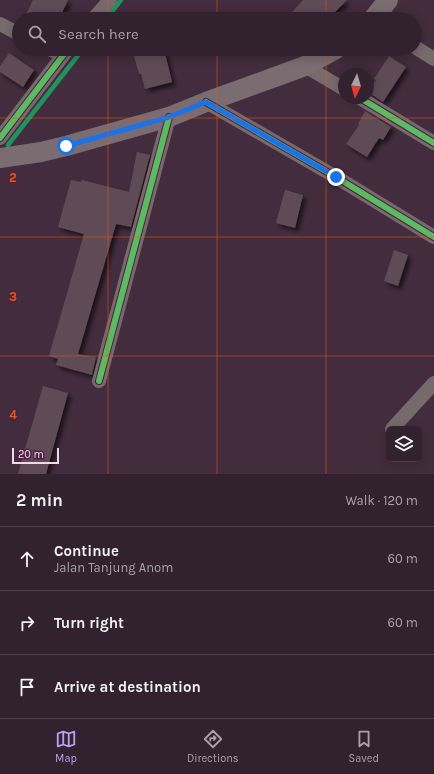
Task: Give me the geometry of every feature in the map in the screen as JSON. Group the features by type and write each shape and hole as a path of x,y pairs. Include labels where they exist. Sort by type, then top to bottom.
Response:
{"main road":[{"path":"379,12 388,0"},
{"path":"0,158 41,152 66,146 169,117 305,66 323,56"}],"street":[{"path":"100,12 110,0"},
{"path":"0,24 12,30"},
{"path":"422,51 434,59"},
{"path":"0,138 62,56"},
{"path":"305,66 338,85"},
{"path":"206,102 336,177 434,238"},
{"path":"370,104 434,143"},
{"path":"99,381 169,117"},
{"path":"395,426 434,383"}],"building":[{"path":"33,0 68,0 62,12 27,12"},
{"path":"303,0 347,0 335,12 292,12"},
{"path":"9,53 34,70 23,87 0,72 0,66"},
{"path":"134,56 166,56 172,82 145,89 141,74 139,74"},
{"path":"389,56 406,67 383,102 374,96 374,83 376,80 374,79"},
{"path":"365,111 391,127 383,140 379,138 367,157 346,144 359,125 358,124"},
{"path":"137,152 150,155 131,227 116,224 78,354 96,357 92,375 56,365 58,359 49,356 84,234 58,227 71,180 81,182 82,180 129,192"},
{"path":"285,190 303,195 295,228 276,223"},
{"path":"394,250 408,255 398,286 384,281"},
{"path":"43,386 68,393 46,474 18,474"}],"waterway":[{"path":"112,12 121,0"},
{"path":"8,145 78,56"}],"cycle path":[{"path":"0,138 63,56"},
{"path":"206,102 336,177 434,237"},
{"path":"370,104 434,143"},
{"path":"99,381 169,117"}],"route":[{"path":"66,146 169,117 206,102 336,177"}]}
